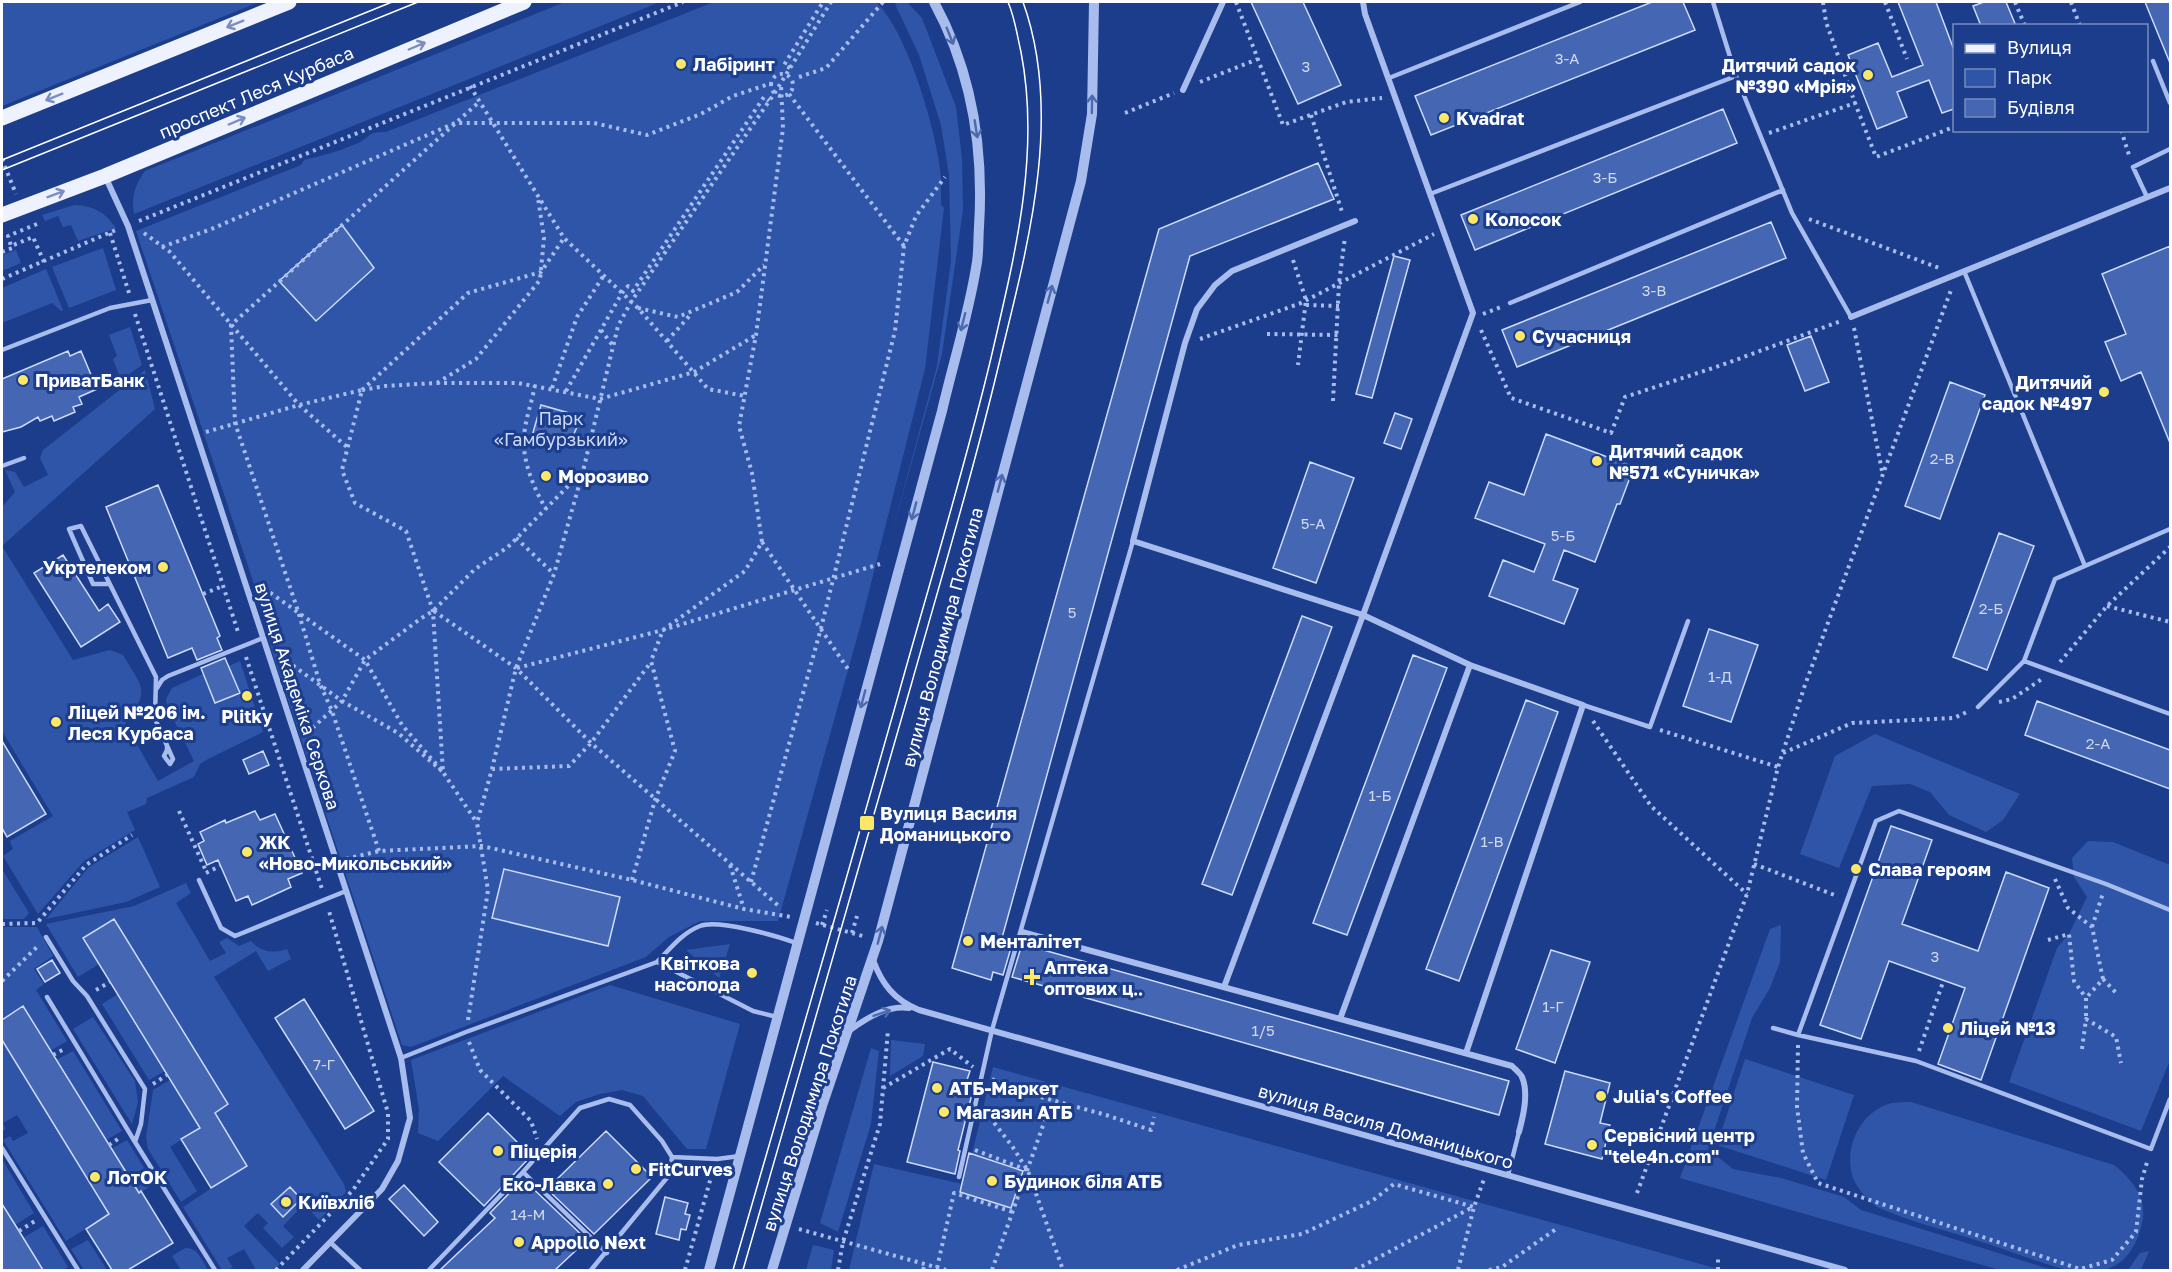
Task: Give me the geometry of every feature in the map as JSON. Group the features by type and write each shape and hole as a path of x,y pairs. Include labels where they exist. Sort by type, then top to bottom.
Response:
{"main road":[{"path":"2,118 289,2"},
{"name":"проспект Леся Курбаса","path":"2,215 105,176 524,2"}],"street":[{"path":"709,1270 942,411 976,267 981,192 980,162 972,102 964,72 943,18 934,2"},
{"name":"вулиця Володимира Покотила","path":"772,1270 822,1106 873,960 1081,181 1092,114 1094,2"},
{"path":"1182,90 1223,2"},
{"path":"1224,987 1474,315 1365,14 1363,2"},
{"name":"вулиця Академіка Сєркова","path":"105,176 128,226 401,1058 410,1118 398,1161 382,1189 303,1270"},
{"path":"1851,317 2170,188"},
{"path":"1355,221 1232,271 1215,285 1197,309 1185,343 1133,541 1363,615 1470,665 1583,705 1466,1053"},
{"path":"1340,1019 1470,665"},
{"path":"1022,932 1512,1066 1522,1077 1524,1104 1519,1132"},
{"name":"вулиця Василя Доманицького","path":"873,960 879,977 886,987 906,1005 919,1010 1845,1270"},
{"name":"вулиця Василя Доманицького","path":"849,1030 866,1019 889,1010 904,1008 919,1010"}],"lane":[{"path":"1389,78 1580,2"},
{"path":"1713,2 1736,76 1792,213 1851,317"},
{"path":"2153,61 2170,103"},
{"path":"1430,194 1736,76"},
{"path":"2147,197 2133,167 2170,149"},
{"path":"1510,303 1783,190"},
{"path":"1964,271 2085,566"},
{"path":"2,350 110,308 152,300"},
{"path":"2,466 24,458"},
{"path":"109,584 93,584 69,529 81,526 156,677 155,719 167,746"},
{"path":"1978,707 2024,661 2055,579 2170,528"},
{"path":"959,1178 992,1030 1133,541"},
{"path":"1583,705 1650,727 1688,621"},
{"path":"156,693 162,680 168,676 263,638"},
{"path":"2024,661 2170,714"},
{"path":"156,677 162,680"},
{"path":"1798,1035 1876,821 1899,811 2047,862 2170,910"},
{"path":"199,880 221,928 235,936 346,891"},
{"path":"401,1058 657,962 679,939 701,925 718,925 772,934 796,943"},
{"path":"46,937 74,981 87,996 145,1089 141,1124 135,1142"},
{"path":"657,962 753,1011 777,1017"},
{"path":"47,997 215,1270"},
{"path":"1773,1028 1916,1061 2151,1149 2170,1099"},
{"path":"429,1270 523,1172 580,1108 609,1099 630,1105 662,1141 672,1157 670,1174 591,1270"},
{"path":"1508,1175 1519,1132"},
{"path":"2,1148 78,1270"},
{"path":"672,1157 717,1159 740,1156"},
{"path":"523,1172 607,1253"},
{"path":"331,1243 360,1270"}],"path":[{"path":"2,280 110,233 470,86 683,2"},
{"path":"790,68 784,65 823,2"},
{"path":"477,823 516,668 554,573 618,326 631,302 774,93 789,76 790,68 831,2"},
{"path":"162,247 214,228 455,123 594,123 647,135 701,114 733,96 769,84 775,76 800,77 826,68 884,2"},
{"path":"1236,2 1283,125 1346,102 1395,97"},
{"path":"1823,2 1826,22 1876,157 1953,127"},
{"path":"1885,2 1907,59"},
{"path":"2015,2 2024,24"},
{"path":"2071,2 2079,24"},
{"path":"789,76 794,83"},
{"path":"769,84 774,93 781,96 793,90 794,83 800,77"},
{"path":"781,84 783,128 756,335 739,426 752,473 762,542 850,672"},
{"path":"470,86 564,238 638,308 708,389 745,396"},
{"path":"789,94 904,246"},
{"path":"566,391 622,293 628,286 633,291 764,97 769,101"},
{"path":"231,325 479,102"},
{"path":"1760,136 1855,103"},
{"path":"1311,115 1346,225 1339,283 1333,401"},
{"path":"2122,132 2133,167"},
{"path":"750,882 821,628 895,331 904,246 916,216 945,177"},
{"path":"436,384 476,359 540,280 544,238 538,197"},
{"path":"1637,1192 1747,894 1778,767 1805,685 1956,275 1792,213"},
{"path":"140,221 145,235 170,252 298,405 347,447"},
{"path":"34,239 33,237 12,246 8,236 37,224"},
{"path":"1185,343 1306,302 1443,229"},
{"path":"110,233 325,899 388,1113 388,1139 353,1190 276,1270"},
{"path":"443,772 433,611 406,531 355,504 342,470 347,447 362,390 468,293 540,272 564,238"},
{"path":"2,252 34,239"},
{"path":"34,239 44,262"},
{"path":"1289,248 1306,302 1298,365"},
{"path":"638,308 678,317 737,292 765,264"},
{"path":"552,388 577,317 603,275"},
{"path":"1306,302 1339,306"},
{"path":"1510,303 1474,315 1511,398 1611,433 1625,397 1722,365 1851,317 1883,474"},
{"path":"666,341 694,310"},
{"path":"231,325 235,423 320,684 332,711 379,851"},
{"path":"601,330 613,346"},
{"path":"1267,333 1338,335"},
{"path":"196,435 298,405 385,386 518,383 600,399 694,372 756,335"},
{"path":"535,386 524,436 525,456 539,497 546,509"},
{"path":"297,742 342,701 365,660 433,611 475,569 508,547 582,471"},
{"path":"516,538 554,573"},
{"path":"492,770 569,766 591,743 651,661 663,630 745,571 762,542"},
{"path":"516,668 663,630 880,564"},
{"path":"241,572 365,660 402,725 443,772 477,823 488,890 466,1032 480,1070 531,1121 542,1151"},
{"path":"203,594 223,586"},
{"path":"2107,606 2170,622"},
{"path":"433,611 516,668 591,743 781,908"},
{"path":"263,638 272,651 342,701 398,733 443,772"},
{"path":"632,880 655,800 675,751 651,661"},
{"path":"1583,705 1651,806 1747,894"},
{"path":"398,733 402,725"},
{"path":"1650,727 1778,767"},
{"path":"2,924 37,923 86,865 132,835"},
{"path":"336,861 379,851 482,846 632,880 744,909 803,919 878,941"},
{"path":"2047,862 2068,908 2092,927"},
{"path":"729,864 744,909"},
{"path":"1754,864 1846,900"},
{"path":"2106,884 2092,927 2103,979 2118,995"},
{"path":"822,925 827,910"},
{"path":"852,933 857,916"},
{"path":"2,981 46,937 37,923"},
{"path":"2048,940 2069,934 2074,981 2086,998 2082,1048"},
{"path":"2086,998 2103,979"},
{"path":"1916,1061 1943,981"},
{"path":"2086,1019 2116,1037 2121,1063"},
{"path":"838,1270 843,1242 880,1124 888,1030"},
{"path":"1798,1035 1797,1107 1803,1153 1818,1183 2080,1269 2112,1260 2136,1232 2142,1179 2151,1149"},
{"path":"883,1088 950,1048 983,1073 1008,1088 1151,1130 1154,1117"},
{"path":"992,1270 1052,1100"},
{"path":"976,1102 1012,1146 1028,1171 1063,1270"},
{"path":"970,1149 1028,1171"},
{"path":"685,1270 717,1159"},
{"path":"1458,1270 1474,1207 1487,1170"},
{"path":"1177,1270 1238,1245 1302,1234 1372,1201 1394,1184 1474,1207"},
{"path":"937,1268 954,1193 1013,1212"},
{"path":"1355,1270 1474,1207"},
{"path":"19,1231 44,1216"},
{"path":"786,1226 946,1270"},
{"path":"1489,1270 1502,1267 1556,1229"},
{"path":"1718,1259 1718,1270"},
{"path":"923,1270 925,1264"}],"green space":[{"path":"2,2 259,2 2,106"},
{"path":"565,2 660,2 134,214 135,191 145,171"},
{"name":"Парк «Гамбурзький»","path":"714,2 876,2 899,36 919,84 934,135 941,177 941,205 944,208 925,369 860,627 778,921 700,921 669,937 646,957 411,1047 402,1045 272,651 253,581 136,231 301,165 304,160 350,147 371,134 386,132"},
{"path":"907,2 922,18 956,107 962,158 963,210 942,354 890,540 937,366 951,261 949,175 941,125 919,55 895,4"},
{"path":"74,205 98,211 116,228 78,241 71,225 63,227 58,216 45,221 42,215"},
{"path":"103,248 116,290 69,308 52,267"},
{"path":"16,250 21,263 2,271 2,255"},
{"path":"46,269 63,310 61,311 52,303 2,323 2,288"},
{"path":"130,327 142,365 121,380 113,359 117,356 109,335"},
{"path":"145,370 155,409 2,546 2,507 15,492 5,470 15,472 24,487 48,475 40,458 43,450"},
{"name":"Ліцей №206 ім. Леся Курбаса","path":"2,546 73,660 110,650 123,655 136,676 141,690 138,703 125,724 158,781 194,761 167,706 166,699 172,688 203,674 215,702 240,692 229,666 240,661 263,732 208,759 200,764 194,777 147,798 146,804 127,812 135,830 84,861 38,914 3,856 13,849 10,841 53,816 2,731"},
{"path":"1875,734 2020,794 2003,820 1986,832 1949,815 1930,792 1910,784 1872,786 1839,868 1800,854 1835,756"},
{"path":"138,837 160,887 126,902 46,919 89,867"},
{"path":"2088,841 2113,842 2170,865 2170,1060 2141,1131 2009,1082 2057,948 2069,934 2087,897 2074,877 2072,858"},
{"path":"2,869 29,913 24,919 2,919"},
{"path":"186,883 191,893 176,903 210,961 226,953 219,942 227,938 239,946 251,941 259,948 268,951 287,949 291,959 268,971 256,951 214,977 344,1184 346,1192 319,1220 304,1204 283,1226 294,1237 282,1248 263,1228 268,1223 258,1213 244,1226 280,1264 273,1270 252,1270 255,1268 244,1249 227,1258 233,1268 222,1270 183,1207 247,1165 215,1113 228,1104 115,919 83,938 99,964 78,977 46,924 134,906"},
{"path":"1781,925 1780,962 1770,988 1752,1018 1708,1149 1733,1169 1781,1178 1844,1197 1861,1210 2052,1270 2000,1270 1680,1178 1770,929"},
{"path":"2,927 37,927 53,956 34,969 44,984 36,990 67,1041 50,1051 23,1007 2,1020"},
{"path":"730,944 719,978 686,950"},
{"path":"610,985 740,1024 706,1149 687,1149 643,1096 622,1090 600,1094 576,1102 560,1116 503,1076 438,1141 418,1133 419,1109 411,1060"},
{"path":"118,994 165,1071 149,1080 102,1004"},
{"path":"93,1017 135,1081 138,1102 132,1124 73,1029"},
{"path":"2,1040 107,1211 111,1213 66,1241 3,1140 10,1136 13,1141 28,1133 17,1115 3,1123 6,1129 2,1132"},
{"path":"891,1040 925,1044 923,1056 890,1076"},
{"path":"871,1048 879,1051 871,1124 838,1232 820,1223"},
{"path":"73,1051 122,1131 106,1140 56,1060"},
{"path":"1745,1059 1854,1095 1826,1180 1717,1145"},
{"path":"993,1067 1722,1270 849,1270 874,1164 962,1184 972,1154"},
{"path":"170,1080 201,1127 170,1147 197,1191 181,1202 148,1149 146,1137 153,1090"},
{"path":"1911,1102 2114,1165 2137,1190 2143,1206 2140,1231 2130,1252 2119,1263 2104,1270 2086,1272 2068,1270 1877,1207 1863,1194 1853,1178 1850,1155 1853,1143 1863,1122 1871,1114 1892,1103"},
{"path":"127,1140 151,1179 148,1188 139,1193 111,1149"},
{"path":"2,1159 34,1213 15,1225 2,1203"},
{"path":"43,1226 68,1267 63,1270 43,1270 23,1238"},
{"path":"88,1240 107,1270 84,1270 71,1249"},
{"path":"813,1245 834,1250 831,1270 806,1270"},
{"path":"185,1248 196,1252 208,1270 181,1270 172,1256"},
{"path":"2149,1251 2141,1270 2128,1270 2140,1253"}],"building":[{"path":"1251,2 1303,2 1341,85 1298,104"},
{"path":"1652,2 1683,2 1695,30 1431,135 1415,96"},
{"path":"1898,2 1936,2 1953,47 1953,109 1942,113 1929,80 1897,92 1907,117 1877,129 1848,55 1878,43 1892,77 1923,65"},
{"path":"1984,2 2006,2 2015,24 1980,24 1973,6"},
{"path":"2145,2 2170,2 2170,63"},
{"path":"1723,109 1737,143 1475,250 1461,215"},
{"path":"1318,163 1334,199 1190,256 1002,938 1013,941 1003,975 993,972 991,980 952,968 1159,229"},
{"path":"1771,222 1786,258 1517,367 1502,330"},
{"path":"342,225 374,268 316,321 279,281"},
{"path":"2170,246 2170,443 2141,372 2121,381 2105,342 2126,334 2102,274"},
{"path":"1394,256 1410,260 1372,398 1356,394"},
{"path":"1811,336 1829,382 1805,391 1787,345"},
{"path":"68,351 70,356 81,351 97,389 79,397 82,404 73,407 75,412 54,421 52,416 40,421 38,417 21,427 2,432 2,379"},
{"path":"1950,382 1985,395 1940,519 1905,506"},
{"path":"541,405 569,413 577,427 572,438 560,443 532,436"},
{"path":"1395,413 1412,419 1401,449 1384,443"},
{"path":"1546,434 1634,467 1595,562 1564,550 1553,580 1578,589 1564,624 1489,596 1503,560 1534,572 1545,544 1475,518 1489,482 1524,495"},
{"path":"1310,462 1354,478 1316,583 1273,568"},
{"path":"158,485 220,636 217,638 222,650 197,660 192,648 168,658 106,507"},
{"path":"1999,533 2034,546 1987,670 1953,657"},
{"path":"63,555 99,611 108,604 120,622 81,647 34,573"},
{"path":"1302,616 1332,627 1232,895 1202,884"},
{"path":"1709,629 1758,645 1731,722 1683,706"},
{"path":"1413,655 1447,668 1347,935 1313,923"},
{"path":"225,658 240,693 215,703 201,668"},
{"path":"1526,700 1558,712 1459,981 1426,969"},
{"path":"2037,701 2170,750 2170,789 2025,735"},
{"path":"2,741 46,814 7,837 2,828"},
{"path":"263,751 269,765 249,774 243,760"},
{"name":"ЖК «Ново-Микольський»","path":"255,811 260,820 275,814 302,873 288,879 291,887 252,905 248,896 236,901 218,860 207,865 198,844 204,841 200,832 225,820 226,823"},
{"path":"1891,826 1932,840 1902,924 1978,951 2006,872 2049,888 1981,1080 1938,1064 1965,988 1889,961 1861,1039 1820,1025"},
{"path":"504,869 620,897 608,946 492,918"},
{"path":"114,919 228,1104 215,1113 247,1166 211,1188 181,1139 200,1128 83,938"},
{"path":"1022,944 1509,1081 1499,1115 1012,977"},
{"path":"1551,950 1590,962 1555,1063 1516,1049"},
{"path":"52,960 60,973 45,982 37,969"},
{"path":"304,999 374,1111 345,1129 275,1018"},
{"path":"23,1006 139,1193 141,1191 173,1243 128,1270 112,1270 86,1229 109,1214 2,1040 2,1020"},
{"name":"Магазин АТБ","path":"933,1062 970,1071 967,1080 975,1082 958,1150 960,1151 955,1174 907,1162"},
{"path":"1565,1071 1610,1083 1600,1123 1610,1125 1602,1159 1545,1144"},
{"path":"488,1113 531,1156 484,1206 439,1162"},
{"path":"606,1131 652,1177 594,1234 547,1189"},
{"name":"Будинок біля АТБ","path":"969,1153 1023,1171 1011,1208 960,1192"},
{"path":"523,1179 587,1240 555,1270 440,1270 495,1218 490,1213"},
{"path":"404,1185 438,1222 424,1236 389,1199"},
{"name":"Київхліб","path":"290,1187 301,1199 283,1217 271,1204"},
{"path":"665,1197 688,1203 685,1214 690,1215 686,1230 681,1229 679,1240 656,1234"},
{"path":"2,1204 19,1231 43,1270 2,1270"}],"tram line":[{"path":"2,160 392,2"},
{"path":"2,170 418,2"},
{"path":"733,1270 957,489 1008,282 1022,206 1028,129 1021,52 1008,2"},
{"path":"743,1270 959,517 992,393 1022,266 1038,177 1041,132 1040,88 1035,44 1023,2"}],"place":[{"name":"Лабіринт","path":"681,64"},
{"name":"Дитячий садок №390 «Мрія»","path":"1868,75"},
{"name":"Kvadrat","path":"1444,118"},
{"name":"Колосок","path":"1473,219"},
{"name":"Сучасниця","path":"1520,336"},
{"name":"ПриватБанк","path":"23,380"},
{"name":"Дитячий садок №497","path":"2104,392"},
{"name":"Дитячий садок №571 «Суничка»","path":"1597,461"},
{"name":"Морозиво","path":"546,476"},
{"name":"Укртелеком","path":"163,567"},
{"name":"Plitky","path":"247,696"},
{"name":"Ліцей №206 ім. Леся Курбаса","path":"56,722"},
{"name":"Вулиця Василя Доманицького","path":"867,823"},
{"name":"ЖК «Ново-Микольський»","path":"247,852"},
{"name":"Слава героям","path":"1856,869"},
{"name":"Менталітет","path":"968,941"},
{"name":"Квіткова насолода","path":"752,973"},
{"name":"Аптека оптових ц‥","path":"1032,977"},
{"name":"Ліцей №13","path":"1948,1028"},
{"name":"АТБ-Маркет","path":"937,1088"},
{"name":"Julia's Coffee","path":"1601,1096"},
{"name":"Магазин АТБ","path":"944,1112"},
{"name":"Сервісний центр \"tele4n.com\"","path":"1592,1145"},
{"name":"Піцерія","path":"498,1151"},
{"name":"FitCurves","path":"636,1169"},
{"name":"ЛотОК","path":"95,1177"},
{"name":"Будинок біля АТБ","path":"992,1181"},
{"name":"Еко-Лавка","path":"608,1184"},
{"name":"Київхліб","path":"286,1202"},
{"name":"Appollo Next","path":"519,1242"}]}
